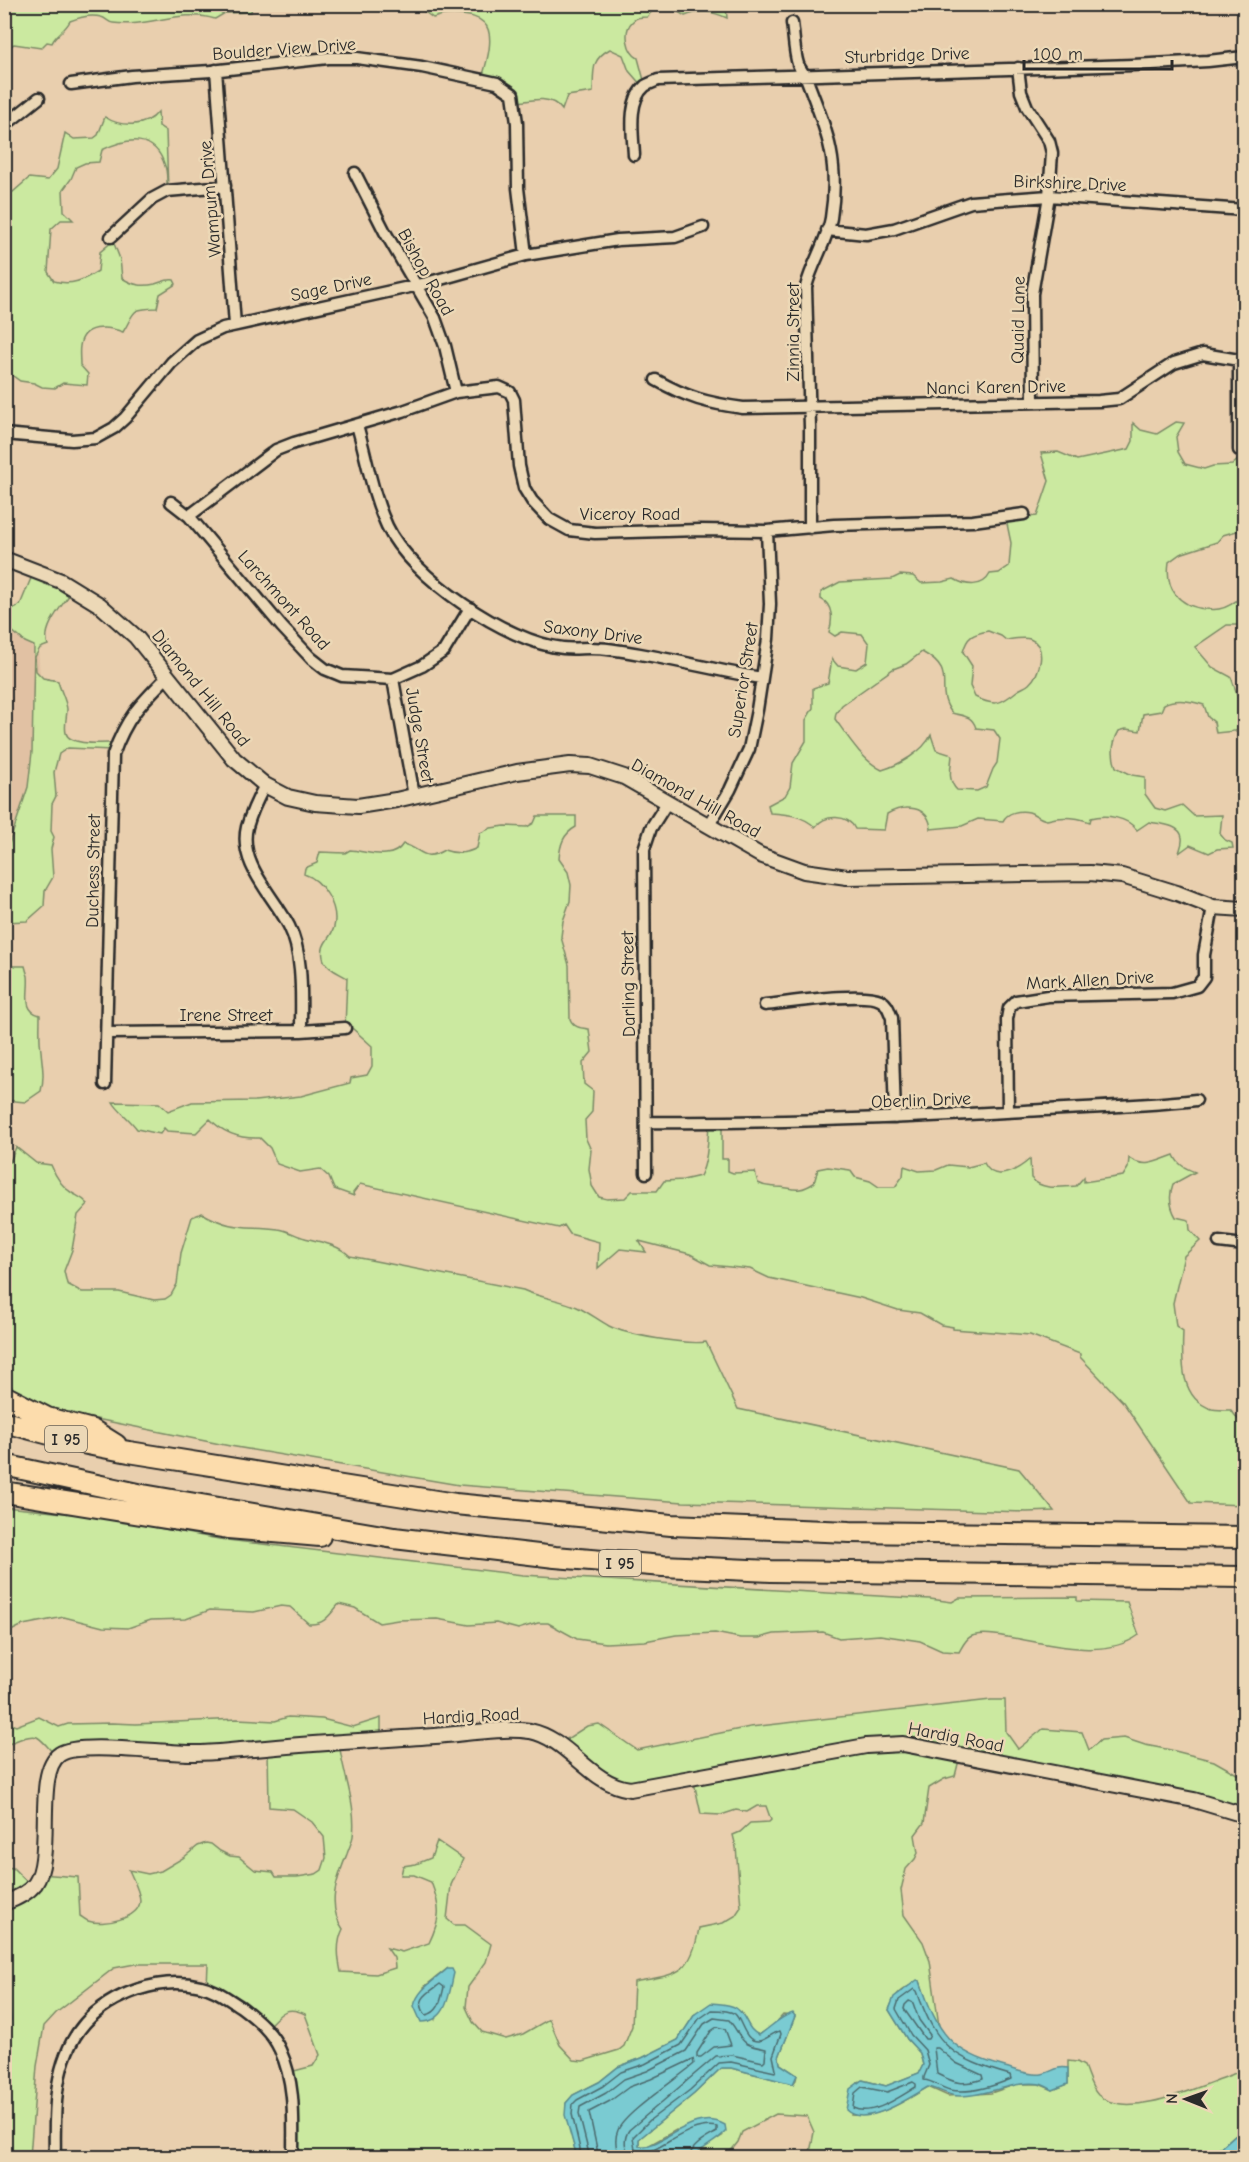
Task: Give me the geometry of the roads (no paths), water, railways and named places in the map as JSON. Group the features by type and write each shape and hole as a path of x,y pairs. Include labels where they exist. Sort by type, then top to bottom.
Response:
{"highway":[{"path":"4,1396 47,1418 92,1430 129,1452"},
{"name":"I 95","path":"4,1422 87,1444 129,1452 455,1504 671,1525 826,1531 1245,1537"},
{"name":"I 95","path":"4,1465 143,1495 447,1545 603,1561 735,1570 1245,1577"},
{"path":"4,1492 239,1529 447,1545"}],"street":[{"name":"Zinnia Street","path":"792,23 797,61 805,74 824,123 832,154 834,179 833,202 827,230 809,273 806,287 810,528"},
{"name":"Sturbridge Drive","path":"634,155 633,114 637,96 645,86 658,80 1155,64 1245,57"},
{"name":"Boulder View Drive","path":"72,84 132,76 328,58 357,58 422,67 497,83 512,92 517,123 518,188 526,255"},
{"name":"Quaid Lane","path":"1018,68 1021,92 1027,107 1049,141 1052,153 1049,196 1032,294 1033,402"},
{"name":"Wampum Drive","path":"216,70 235,325"},
{"path":"4,126 39,98"},
{"name":"Bishop Road","path":"356,173 385,232 435,318 445,346 456,392"},
{"path":"111,237 152,199 167,191 225,186"},
{"name":"Birkshire Drive","path":"827,230 866,234 894,229 971,202 1049,196 1245,210"},
{"name":"Sage Drive","path":"4,434 72,440 96,438 114,428 172,362 197,340 223,328 416,285 526,255 618,240 675,237 703,227"},
{"name":"Nanci Karen Drive","path":"656,381 681,394 708,403 743,408 809,405 1099,402 1119,399 1174,363 1203,354 1242,356 1239,450"},
{"name":"Viceroy Road","path":"189,516 276,450 456,392 499,387 510,392 513,400 519,466 524,488 532,501 549,519 569,530 595,532 767,531 973,521 1024,514"},
{"name":"Saxony Drive","path":"357,425 373,491 388,528 406,555 438,585 470,608 514,633 538,643 562,648 593,648 638,653 761,678"},
{"name":"Larchmont Road","path":"171,502 189,516 311,658 326,669 342,676 393,679 422,666 444,651 470,608"},
{"name":"Superior Street","path":"709,825 730,790 748,749 757,710 768,639 770,604 767,531"},
{"name":"Diamond Hill Road","path":"4,559 61,581 100,605 136,637 234,759 265,784 288,797 315,803 358,806 414,796 517,772 580,765 590,766 624,777 760,855 804,871 847,877 1090,873 1122,876 1213,907 1245,909"},
{"name":"Duchess Street","path":"105,1084 113,754 122,730 137,707 167,677"},
{"name":"Judge Street","path":"393,679 414,796"},
{"path":"265,784 246,829 246,845 251,866 290,927 301,980 301,1031"},
{"name":"Darling Street","path":"646,1173 644,849 651,828 668,801"},
{"name":"Mark Allen Drive","path":"1008,1112 1006,1019 1009,1008 1016,1001 1048,996 1172,993 1197,986 1204,976 1204,955 1213,907"},
{"path":"765,1005 835,998 878,998 887,1004 892,1018 895,1118"},
{"name":"Irene Street","path":"107,1033 301,1031 345,1028"},
{"name":"Oberlin Drive","path":"646,1122 895,1118 1136,1107 1196,1100"},
{"path":"1218,1242 1245,1245"},
{"name":"Hardig Road","path":"4,1903 28,1891 39,1877 43,1856 47,1787 52,1761 63,1752 81,1748 194,1753 525,1731 548,1738 599,1778 614,1786 630,1789 866,1746 903,1744 1164,1794 1214,1805 1245,1815"},
{"path":"55,2157 54,2124 59,2080 67,2053 83,2026 100,2010 131,1993 152,1986 183,1983 216,1991 250,2014 270,2032 277,2044 291,2086 293,2157"}],"water":[{"path":"447,1969 452,1969 454,1973 446,2005 437,2017 421,2022 414,2006 416,2000 427,1986"},
{"path":"917,1980 920,1981 940,2028 959,2047 986,2061 1028,2073 1042,2074 1057,2068 1068,2068 1068,2084 1053,2090 1040,2084 1021,2084 970,2096 951,2095 928,2087 876,2114 854,2115 846,2110 850,2089 862,2080 886,2086 919,2073 923,2065 920,2053 907,2039 889,2010 894,1997"},
{"path":"711,2003 736,2008 751,2030 759,2035 779,2019 793,2013 795,2016 779,2057 780,2064 797,2075 793,2084 731,2068 721,2068 694,2094 639,2139 639,2146 648,2146 701,2121 713,2121 725,2125 726,2131 694,2157 577,2157 565,2115 566,2103 573,2095 599,2082 618,2067 678,2040 695,2014"},
{"path":"1244,2131 1244,2157 1210,2157 1235,2135"}],"waterway":[{"path":"4,1996 8,1997 10,2020 4,2032"}]}
